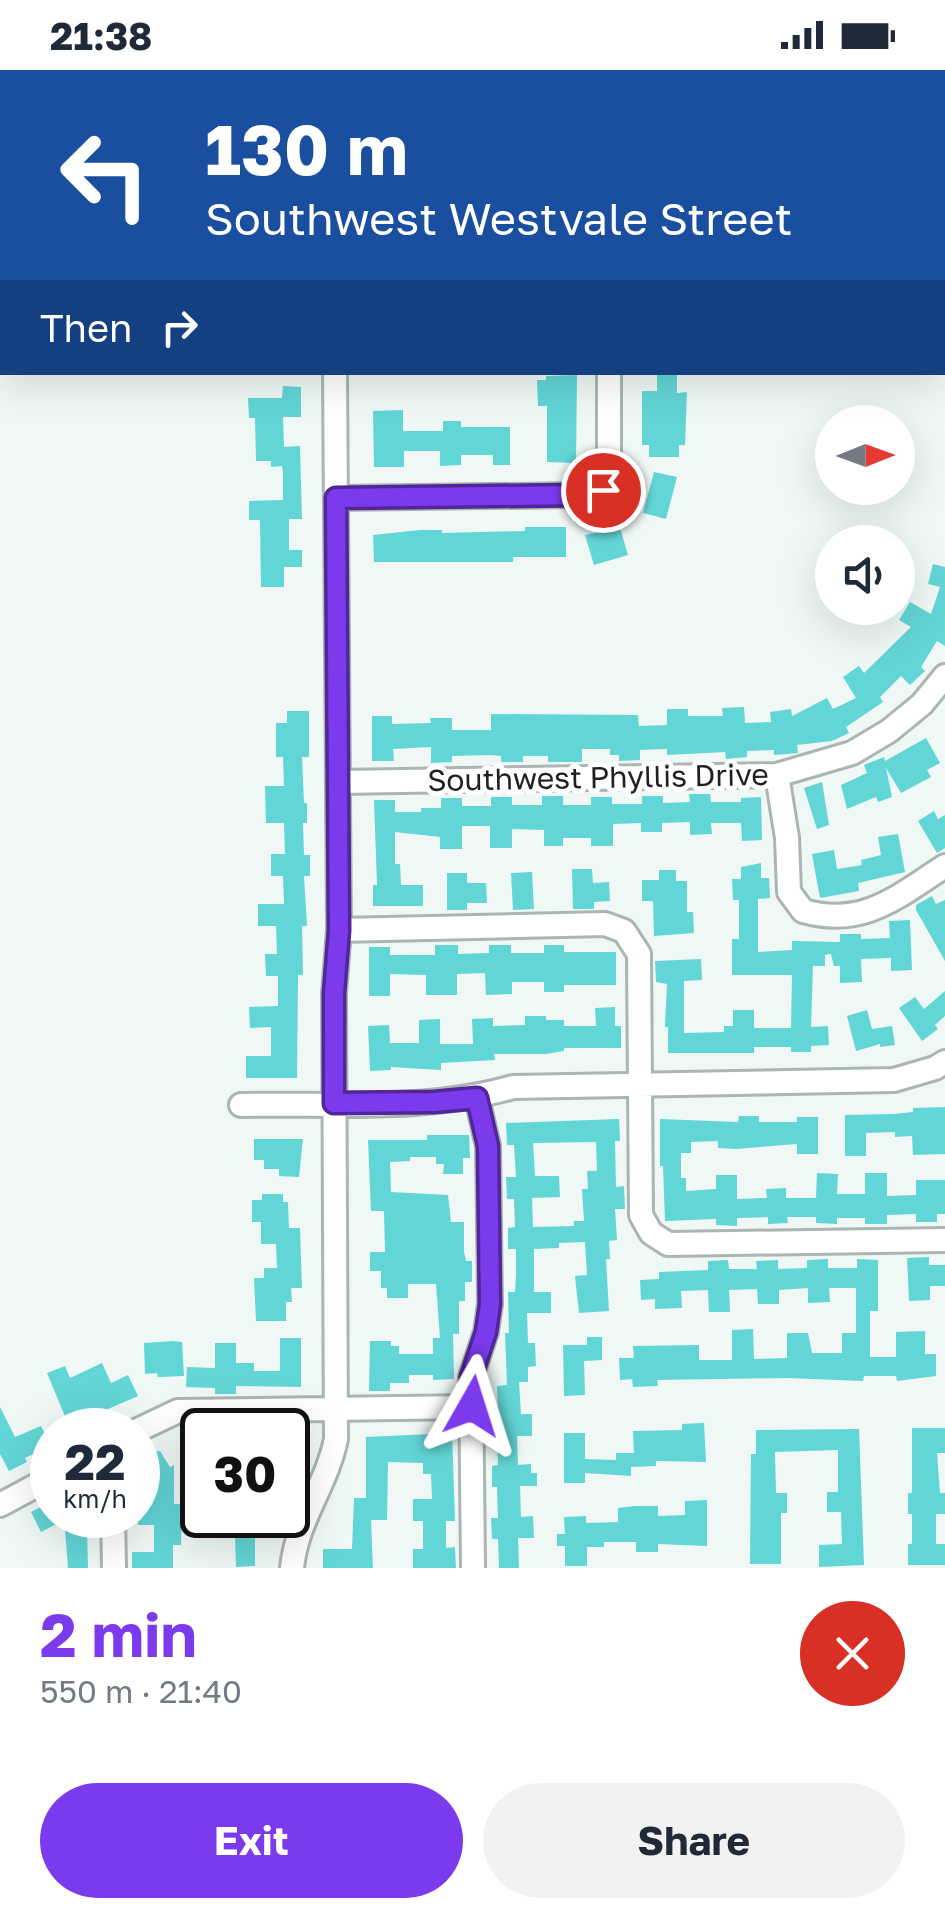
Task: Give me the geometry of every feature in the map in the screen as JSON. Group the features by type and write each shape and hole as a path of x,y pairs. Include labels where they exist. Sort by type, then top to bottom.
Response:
{"street":[{"path":"292,1568 295,1540 322,1485 336,1439 334,993 339,930 335,375"},
{"path":"336,498 579,495 603,490 609,467 608,375"},
{"name":"Southwest Phyllis Drive","path":"338,782 777,775 852,754 922,704 945,676"},
{"path":"777,775 787,838 789,892 802,911 864,914 884,906 945,866"},
{"path":"339,930 604,924 624,931 638,954 641,1215 651,1234 668,1244 945,1240"},
{"path":"241,1105 434,1102 477,1098 514,1087 894,1080 945,1062"},
{"path":"473,1568 471,1377 486,1332 490,1304 488,1146 477,1098"},
{"path":"160,1420 178,1411 472,1406"},
{"path":"0,1504 30,1488"},
{"path":"113,1538 114,1568"}],"building":[{"path":"577,375 576,463 547,462 547,406 538,406 537,380"},
{"path":"657,375 677,375 677,393 687,392 685,445 679,445 679,457 649,457 649,445 642,445 642,391 657,391"},
{"path":"283,386 301,387 301,417 283,417 284,447 300,446 302,519 289,519 289,550 302,550 302,567 284,567 284,587 261,587 260,520 249,520 249,501 283,500 283,475 282,466 271,467 271,461 256,461 255,418 249,418 248,398 282,398"},
{"path":"403,410 403,431 443,431 443,421 461,421 461,427 510,427 510,465 493,465 493,455 461,455 461,465 440,466 440,451 404,451 404,467 374,467 373,411"},
{"path":"654,472 677,477 666,519 643,513"},
{"path":"525,527 566,527 566,557 513,557 513,562 374,562 373,535 420,530 525,531"},
{"path":"620,528 628,555 594,565 585,535"},
{"path":"933,564 945,567 945,646 937,641 921,667 925,671 910,685 901,676 880,697 883,702 846,727 849,733 832,741 797,745 798,753 747,751 747,757 726,759 725,752 667,755 667,749 640,750 640,760 619,761 619,755 610,755 610,749 582,749 582,762 548,762 548,756 523,756 523,762 501,762 501,756 491,755 452,756 452,762 431,763 431,747 393,749 394,761 372,761 372,716 392,716 392,724 452,718 452,730 491,730 491,714 638,715 639,726 667,725 667,709 688,709 688,716 723,716 722,708 744,707 745,723 771,722 770,712 791,709 792,716 827,698 833,709 856,698 843,677 859,666 864,673 911,627 908,625 915,625 915,605 931,614 940,587 928,584"},
{"path":"287,711 309,711 309,757 302,757 307,803 304,855 310,855 310,876 304,876 307,926 302,926 303,975 298,975 297,1078 246,1078 246,1056 271,1056 271,1027 250,1028 249,1007 278,1006 278,976 266,976 265,954 277,954 276,926 258,926 258,904 284,904 283,876 271,876 271,854 285,854 284,823 266,823 265,786 284,786 283,757 276,757 276,723 287,723"},
{"path":"926,738 940,763 927,770 931,777 901,793 886,768 892,797 878,802 876,797 847,809 841,785 867,773 864,765 884,757 885,761"},
{"path":"822,782 829,825 817,829 804,788"},
{"path":"689,794 710,794 711,802 761,797 762,840 742,841 741,823 711,823 712,834 690,835 690,822 662,823 662,832 641,832 641,823 613,824 613,846 591,846 591,838 563,838 563,846 544,846 544,830 512,829 512,848 490,848 490,826 462,826 462,849 440,849 440,837 395,832 395,864 400,864 401,885 423,885 423,906 373,906 373,885 377,885 374,800 395,800 395,812 421,812 421,808 441,808 441,798 462,798 462,806 491,806 491,797 512,797 512,805 542,805 542,796 563,796 563,805 591,805 591,797 612,797 612,804 642,804 642,796 663,796 663,803 690,802"},
{"path":"934,811 938,819 945,815 945,848 937,853 918,821"},
{"path":"898,834 905,872 858,883 859,891 820,898 812,854 834,850 837,869 862,865 861,860 881,855 878,837"},
{"path":"761,863 761,878 769,878 770,898 758,899 758,952 792,950 792,941 840,942 840,934 861,934 861,939 890,938 889,921 910,920 912,970 891,971 891,958 861,959 862,982 840,983 840,966 834,966 831,954 825,955 825,966 813,966 811,1027 828,1026 829,1045 811,1046 811,1052 791,1052 791,1047 754,1047 754,1053 668,1053 667,984 656,982 655,961 701,959 702,980 684,981 684,1033 724,1032 724,1026 733,1026 733,1010 754,1010 754,1028 791,1028 792,975 732,975 732,939 739,939 739,900 733,900 732,879 741,879 741,867"},
{"path":"572,869 592,869 593,883 609,882 610,901 594,902 594,909 573,909"},
{"path":"659,870 676,870 676,881 687,881 687,912 693,912 694,933 654,936 653,901 642,901 642,880 659,880"},
{"path":"532,872 534,909 513,910 511,873"},
{"path":"447,873 467,873 467,883 486,883 487,903 467,903 467,910 447,910"},
{"path":"932,896 936,904 945,900 945,961 916,910 916,905"},
{"path":"435,945 458,945 458,954 489,953 489,945 511,945 511,953 544,953 544,945 564,945 564,952 616,952 616,985 564,985 564,992 544,992 544,982 512,982 512,994 486,995 485,973 457,974 457,995 426,995 426,975 390,974 390,996 369,996 369,947 390,947 390,955 435,955"},
{"path":"945,991 945,1016 935,1025 938,1029 922,1041 899,1008 915,997 924,1009"},
{"path":"615,1007 615,1026 621,1026 621,1048 494,1054 495,1060 441,1063 441,1070 391,1067 370,1071 368,1026 389,1025 390,1043 419,1043 419,1020 440,1019 440,1044 473,1044 472,1019 493,1018 493,1026 525,1025 525,1016 546,1016 546,1020 564,1020 564,1026 596,1026 595,1008"},
{"path":"867,1010 872,1029 892,1026 895,1045 880,1044 856,1051 847,1016"},
{"path":"945,1107 945,1154 913,1155 912,1136 895,1137 895,1132 866,1133 866,1156 845,1156 845,1115"},
{"path":"739,1116 759,1116 759,1122 797,1122 797,1117 818,1117 818,1154 797,1154 797,1144 736,1149 718,1148 718,1141 691,1142 691,1153 681,1153 681,1178 686,1178 686,1191 716,1189 716,1175 737,1175 737,1199 767,1198 766,1189 786,1188 786,1198 816,1198 817,1173 838,1174 837,1194 865,1194 865,1173 887,1173 887,1196 916,1195 916,1180 945,1180 945,1214 937,1214 937,1222 916,1222 916,1214 887,1215 887,1224 865,1224 865,1218 837,1218 837,1224 816,1223 816,1217 787,1217 788,1223 768,1224 768,1217 737,1218 737,1226 716,1225 716,1219 665,1221 660,1119 738,1122"},
{"path":"619,1119 620,1141 615,1141 616,1187 624,1186 625,1209 615,1209 617,1240 609,1241 610,1259 606,1259 609,1311 579,1313 575,1276 587,1275 585,1242 534,1249 534,1292 551,1292 551,1313 527,1313 528,1343 535,1343 536,1366 528,1367 528,1382 519,1382 521,1414 532,1414 532,1436 517,1436 518,1465 531,1464 531,1473 537,1473 537,1486 520,1486 521,1517 533,1516 534,1538 518,1538 519,1568 499,1568 498,1539 492,1539 491,1518 498,1518 492,1466 498,1465 497,1436 490,1436 489,1414 498,1414 497,1386 507,1385 508,1292 515,1292 516,1275 516,1249 508,1249 508,1228 515,1227 514,1199 507,1199 506,1177 516,1177 514,1145 507,1145 506,1123","holes":["596,1142 597,1171 587,1171 588,1189 582,1189 584,1221 574,1221 574,1226 533,1227 532,1198 560,1197 559,1176 535,1176 533,1143"]},
{"path":"427,1135 469,1135 470,1158 463,1158 463,1174 443,1174 444,1164 436,1164 436,1157 390,1162 391,1192 448,1195 451,1222 464,1222 464,1252 466,1261 472,1261 472,1282 465,1282 465,1301 459,1301 459,1334 453,1334 454,1379 409,1375 409,1383 390,1383 390,1391 369,1391 370,1341 391,1341 391,1346 399,1346 399,1354 433,1354 433,1338 440,1338 436,1284 408,1284 408,1298 387,1298 387,1288 381,1288 381,1271 370,1271 370,1252 385,1252 384,1211 371,1211 368,1140 427,1140"},
{"path":"254,1139 303,1139 299,1177 279,1176 279,1169 264,1169 264,1160 254,1160"},
{"path":"262,1194 283,1194 283,1202 288,1202 289,1228 300,1228 302,1288 291,1288 292,1302 286,1302 286,1321 256,1321 254,1278 264,1278 264,1268 277,1268 276,1244 261,1244 261,1222 252,1222 252,1200 262,1200"},
{"path":"929,1257 929,1265 945,1265 945,1286 930,1286 930,1300 909,1301 907,1258"},
{"path":"828,1259 828,1268 857,1268 857,1259 878,1260 878,1311 870,1311 870,1357 896,1357 896,1332 925,1331 925,1354 936,1354 936,1376 897,1381 896,1376 864,1376 863,1381 657,1380 658,1386 633,1387 632,1379 620,1380 619,1358 634,1358 633,1346 699,1345 699,1360 732,1360 732,1330 753,1329 754,1359 787,1358 787,1333 808,1333 812,1353 842,1353 842,1333 856,1333 856,1288 829,1288 830,1302 808,1303 808,1288 779,1290 779,1304 758,1304 757,1289 729,1290 730,1312 709,1312 708,1290 681,1291 682,1308 655,1309 655,1299 641,1300 640,1280 659,1279 659,1272 708,1270 708,1261 728,1260 729,1269 757,1269 756,1261 778,1260 778,1269 807,1268 807,1260"},
{"path":"587,1337 602,1337 602,1360 584,1361 585,1395 564,1396 563,1345 587,1345"},
{"path":"280,1338 301,1338 301,1387 236,1386 236,1394 215,1394 215,1388 186,1387 187,1367 215,1368 215,1343 236,1343 236,1363 254,1363 254,1371 280,1371"},
{"path":"182,1342 184,1376 145,1374 144,1343"},
{"path":"102,1363 111,1383 128,1375 138,1396 110,1408 62,1408 47,1373 65,1366 70,1378"},
{"path":"0,1407 15,1437 30,1431 30,1456 25,1458 27,1462 9,1471 0,1454"},
{"path":"704,1423 706,1462 656,1461 656,1466 631,1467 631,1476 585,1473 585,1483 564,1483 564,1433 585,1433 585,1459 616,1460 616,1453 634,1453 633,1431 682,1430 682,1424"},
{"path":"912,1428 945,1428 945,1453 937,1453 945,1514 936,1514 936,1544 945,1544 945,1565 908,1565 908,1544 912,1544 908,1493 912,1493"},
{"path":"859,1429 864,1565 819,1567 819,1545 842,1544 841,1512 827,1512 827,1492 838,1492 838,1450 775,1452 776,1493 787,1493 787,1513 781,1513 781,1564 750,1564 751,1454 756,1454 756,1430"},
{"path":"452,1433 455,1521 446,1521 446,1548 455,1547 456,1568 413,1568 413,1549 423,1549 423,1521 413,1521 413,1499 432,1499 431,1474 423,1474 423,1463 388,1462 387,1520 371,1520 373,1568 323,1568 323,1549 352,1549 354,1498 366,1498 366,1437"},
{"path":"160,1451 170,1467 174,1465 174,1504 180,1504 181,1545 173,1545 173,1568 132,1568 132,1552 154,1552 154,1538 160,1538"},
{"path":"707,1500 707,1546 658,1544 658,1552 636,1552 636,1542 604,1542 604,1547 587,1547 587,1566 565,1566 565,1546 557,1546 557,1534 565,1534 564,1517 586,1516 586,1523 618,1522 618,1508 635,1506 658,1506 658,1516 685,1515 685,1501"},
{"path":"66,1538 87,1538 88,1568 68,1568"},
{"path":"235,1538 255,1538 255,1566 236,1567"}],"route":[{"path":"472,1406 471,1377 486,1332 490,1304 488,1146 477,1098 334,1103 334,993 339,930 336,498 579,495 603,490"}]}
